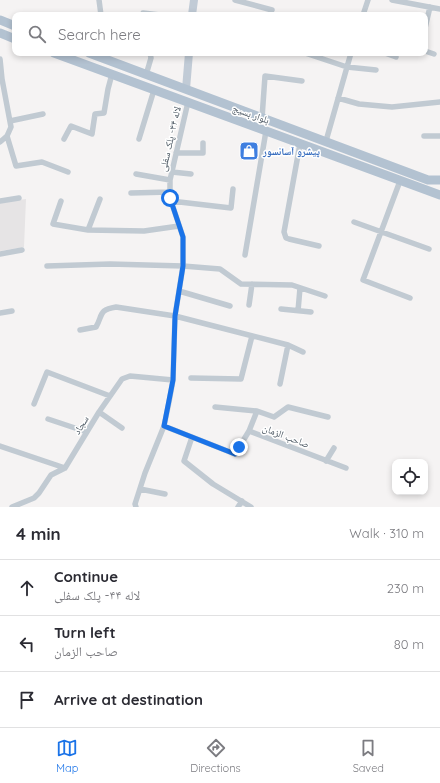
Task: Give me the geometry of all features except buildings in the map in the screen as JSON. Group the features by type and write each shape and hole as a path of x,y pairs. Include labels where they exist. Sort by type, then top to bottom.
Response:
{"main road":[{"path":"192,12 194,0"},
{"path":"0,20 12,25"},
{"path":"0,33 12,38"},
{"name":"بلوار بسیج","path":"62,56 440,195"},
{"name":"بلوار بسیج","path":"97,56 428,180 440,181"},
{"path":"186,89 189,56"}],"street":[{"path":"99,0 101,12"},
{"path":"235,0 272,10"},
{"path":"364,12 368,0"},
{"path":"392,0 440,9"},
{"path":"428,15 430,7"},
{"path":"428,52 434,54"},
{"path":"146,75 151,56"},
{"path":"314,56 347,67 376,70"},
{"path":"326,141 350,56"},
{"path":"0,59 2,88 11,127 7,136 0,142"},
{"path":"64,139 71,126 92,134 95,114 104,114 112,74"},
{"path":"262,118 265,76 302,81"},
{"path":"139,139 154,90"},
{"path":"338,98 359,104 392,106 440,102"},
{"name":"لاله ۴۴- پلک سفلی","path":"136,507 135,504 140,489 164,426 173,380 175,316 183,266 183,237 171,201 170,180 188,102"},
{"path":"10,121 43,114"},
{"path":"245,254 266,131"},
{"path":"7,136 16,166 42,162 68,172"},
{"path":"424,136 440,136"},
{"path":"176,153 203,153 203,143"},
{"path":"300,144 284,232 286,238 319,246"},
{"path":"172,172 191,174"},
{"path":"136,174 170,180"},
{"path":"400,181 363,280 410,298"},
{"path":"171,201 231,208 232,189"},
{"path":"131,193 170,192"},
{"path":"0,201 19,198"},
{"path":"88,230 100,199"},
{"path":"61,201 53,224 88,230 144,231 179,226"},
{"path":"354,222 429,249"},
{"path":"0,254 22,250"},
{"path":"47,266 110,264 220,268 241,284 292,285 325,296"},
{"path":"249,305 252,284"},
{"path":"298,311 300,288"},
{"path":"179,291 230,306"},
{"path":"80,330 96,327 100,315 107,308 116,307 175,316 288,345 303,352"},
{"path":"282,309 311,312"},
{"path":"0,313 12,311"},
{"path":"191,378 242,378 252,336"},
{"path":"280,384 288,345"},
{"path":"34,404 47,372 110,396"},
{"name":"سجاد","path":"12,507 34,498 40,493 51,475 65,468 99,412 122,379 130,376 173,380"},
{"path":"215,407 256,411 274,417 288,407 328,417"},
{"path":"249,431 256,411"},
{"path":"99,412 122,428"},
{"path":"48,419 87,432"},
{"name":"صاحب الزمان","path":"164,426 235,454 249,431 346,468"},
{"path":"192,437 184,462 213,484 251,507"},
{"path":"0,446 65,468"},
{"path":"326,461 334,448"},
{"path":"140,489 165,494"},
{"path":"238,507 242,501"}],"shaded area":[{"path":"26,199 24,247 0,251 0,203"}],"place":[{"name":"پیشرو آسانسور","path":"249,151"}],"route":[{"path":"170,198 184,244 183,266 175,316 173,380 164,426 235,454 239,447"}]}
